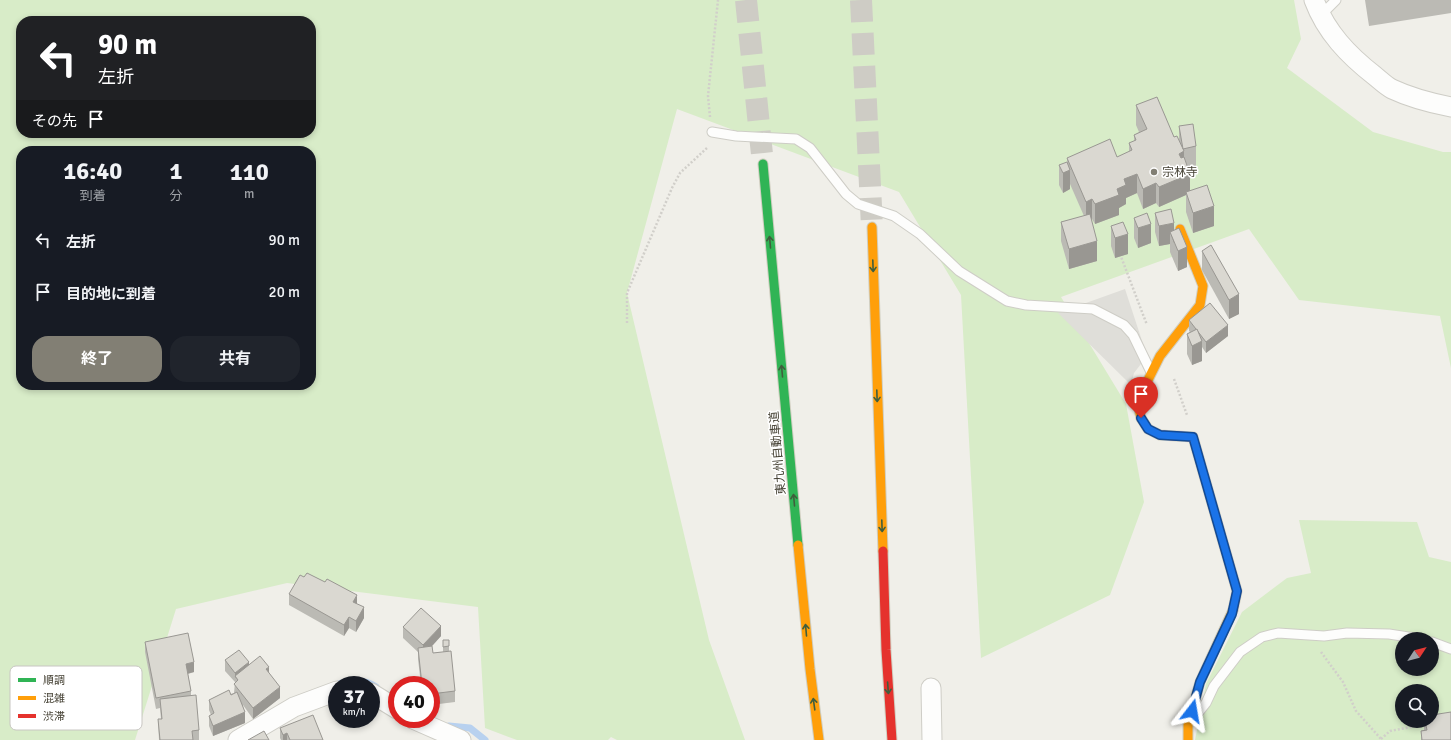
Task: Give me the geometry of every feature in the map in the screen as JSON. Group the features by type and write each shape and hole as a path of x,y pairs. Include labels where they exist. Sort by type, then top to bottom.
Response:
{"main road":[{"name":"東九州自動車道","path":"763,164 810,669 819,740"},
{"path":"872,228 886,650 892,740"},
{"path":"1180,229 1204,286 1203,294 1200,305 1168,344 1140,396 1139,409 1141,418 1148,429 1160,435 1193,437 1237,591 1232,614 1200,682 1188,725 1188,740"}],"street":[{"path":"1317,8 1337,42 1352,57 1390,88 1421,100 1451,107"},
{"path":"931,688 932,740"},
{"path":"238,740 294,707 328,694"},
{"path":"434,728 461,740"}],"lane":[{"path":"1317,8 1336,0"},
{"path":"712,132 736,136 796,138 810,148 846,194 858,204 894,216 920,234 959,271 1008,301 1026,305 1093,308 1124,325 1133,335 1152,373"},
{"path":"1188,725 1206,703 1214,686 1240,652 1262,637 1278,633 1324,636 1347,633 1395,635"},
{"path":"1439,644 1451,648"}],"path":[{"path":"627,324 627,293 672,188 680,173 710,145 712,132 708,96 718,0"},
{"path":"1119,252 1131,285"},
{"path":"1304,635 1325,657 1343,682 1356,711 1381,740 1390,731 1404,728"}],"green space":[{"path":"0,0 1294,0 1301,39 1287,68 1373,132 1443,152 1451,152 1451,368 1440,316 1299,300 1249,229 1061,297 1126,404 1144,502 1110,595 981,658 961,295 899,192 677,109 627,293 709,640 745,740 617,740 611,737 608,740 517,740 485,728 478,607 287,583 176,609 142,718 142,666 10,666 10,730 138,730 135,740 0,740"},
{"path":"1299,520 1417,522 1429,557 1451,562 1451,740 1195,740 1206,684 1242,612 1287,578 1311,573"}],"shaded area":[{"path":"1125,289 1147,356 1134,373 1131,385 1058,313"}],"building":[{"name":"宗林寺","path":"1157,97 1174,137 1177,136 1184,151 1179,154 1181,158 1184,157 1190,174 1159,187 1156,183 1143,189 1137,174 1124,179 1126,185 1117,189 1119,195 1095,204 1092,199 1086,202 1067,158 1110,139 1117,157 1132,150 1129,143 1136,140 1134,135 1147,129 1136,105"},
{"path":"1193,124 1196,146 1183,149 1179,126"},
{"path":"1067,162 1070,170 1063,173 1059,165"},
{"path":"1207,185 1214,206 1193,213 1186,192"},
{"path":"1171,209 1174,223 1159,226 1155,213"},
{"path":"1147,213 1151,224 1138,228 1134,218"},
{"path":"1090,214 1097,241 1069,249 1061,222"},
{"path":"1123,222 1128,234 1115,238 1111,226"},
{"path":"1179,228 1187,247 1178,251 1170,232"},
{"path":"1211,245 1239,294 1229,300 1202,251"},
{"path":"1210,303 1228,325 1206,342 1189,320"},
{"path":"1197,329 1202,341 1192,346 1187,334"},
{"path":"307,573 325,582 327,579 357,595 353,602 364,607 356,621 349,617 344,625 289,594 300,575 304,577"},
{"path":"421,608 441,626 423,645 403,627"},
{"path":"188,633 194,662 186,664 191,691 156,698 145,642"},
{"path":"443,640 449,640 449,646 443,647"},
{"path":"432,646 433,653 451,651 455,691 440,693 440,676 421,676 418,648"},
{"path":"239,650 249,662 235,673 225,660"},
{"path":"260,656 269,667 266,669 280,687 253,708 234,684 238,680 235,676"},
{"path":"229,690 231,695 237,692 245,712 213,726 209,716 214,713 209,700"},
{"path":"196,695 199,730 192,731 193,740 160,740 158,719 162,719 160,699"},
{"path":"1451,712 1451,740 1422,740 1421,731 1427,730 1427,728 1439,728 1439,714"},
{"path":"313,715 323,740 290,740 287,733 283,735 280,728"},
{"path":"264,731 269,740 248,740"}],"waterway":[{"path":"449,726 470,728 485,740"}],"tunnel":[{"path":"746,0 763,164"},
{"path":"861,0 872,227"}],"traffic: fast":[{"path":"763,164 798,545"}],"traffic: slow":[{"path":"872,227 883,551"},
{"path":"1141,418 1139,409 1140,396 1160,356 1200,305 1203,286 1180,229"},
{"path":"798,545 810,669 819,740"},
{"path":"1188,740 1188,725 1200,682 1233,610"}],"traffic: jam":[{"path":"1141,418 1148,429 1160,435 1193,437 1237,591 1233,610"},
{"path":"883,551 886,650 892,740"}],"place":[{"name":"宗林寺","path":"1154,172"}],"route":[{"path":"1141,418 1148,429 1160,435 1183,438 1193,437 1237,591 1232,614 1200,682 1192,711"}]}
